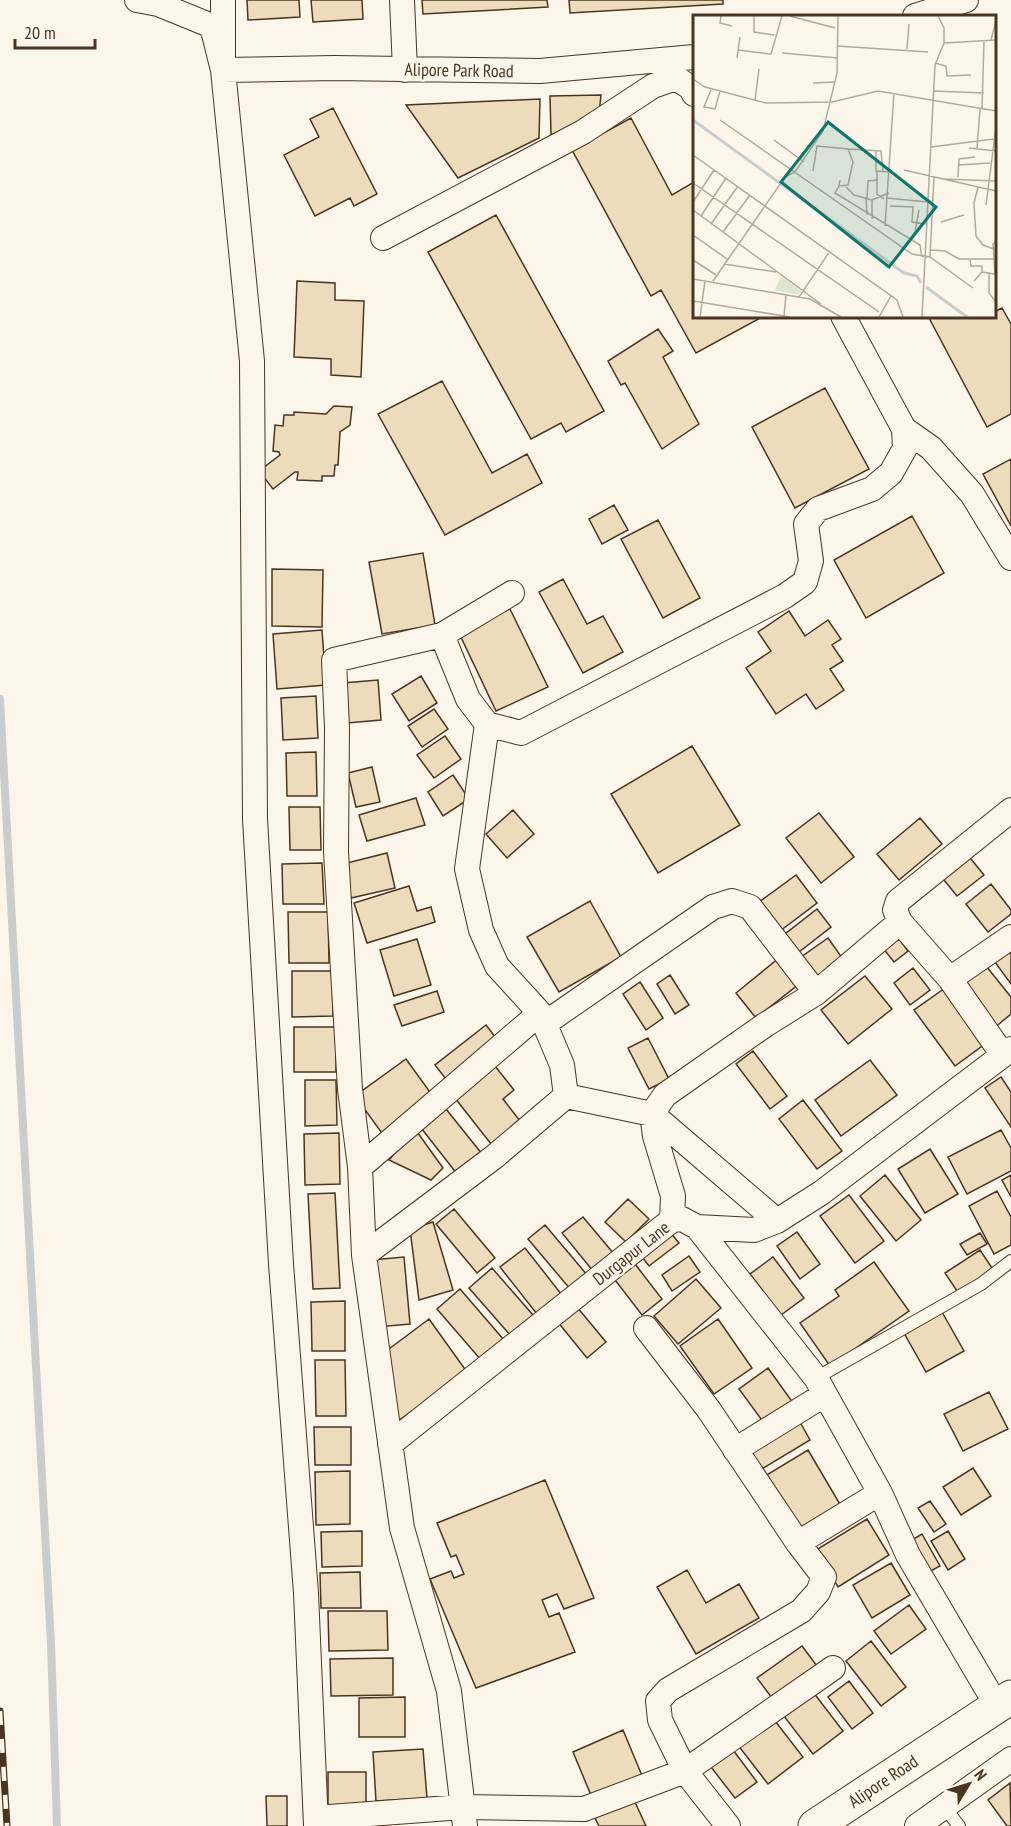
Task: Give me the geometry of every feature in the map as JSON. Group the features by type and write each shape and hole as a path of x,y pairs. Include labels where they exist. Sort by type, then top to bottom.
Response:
{"main road":[{"name":"Alipore Road","path":"815,1826 1006,1704"},
{"name":"Alipore Road","path":"838,1826 1006,1704"}],"street":[{"path":"137,0 158,4 212,26 223,70"},
{"path":"223,0 223,70 252,361 255,819 281,1264 306,1593 316,1822 584,1809 685,1771 833,1668"},
{"path":"402,0 405,70"},
{"path":"918,15 966,0"},
{"name":"Alipore Park Road","path":"223,70 334,68 540,71 693,57"},
{"path":"383,238 583,132 653,86 676,78 693,92"},
{"path":"442,635 468,699 487,724 521,733 785,596 805,582 811,561 806,524 818,509 872,489 891,473 905,448 904,429 844,318"},
{"path":"904,429 930,448 972,494 1011,558"},
{"path":"464,1816 449,1691 402,1528 364,1255 360,1167 350,1089 337,864 337,728 334,660 442,635 512,593"},
{"path":"487,724 467,868 481,930 497,966 542,1018 562,1065 566,1096"},
{"path":"1007,1052 900,922 895,910 898,901 1011,810"},
{"path":"360,1167 542,1018 713,907 732,901 750,907 816,993"},
{"path":"672,1220 673,1196 655,1136 652,1114 665,1095 765,1025 816,993 900,922"},
{"path":"950,980 1011,937"},
{"name":"Durgapur Lane","path":"390,1444 672,1220 682,1219 697,1227 754,1230 777,1221 822,1193 1007,1052"},
{"path":"364,1255 494,1157 566,1096"},
{"path":"566,1096 652,1114 777,1221"},
{"path":"697,1227 820,1386 880,1493 908,1555 1006,1704"},
{"path":"646,1328 710,1410 798,1543 824,1577 818,1592 801,1611 668,1690 658,1701 660,1720 685,1771 728,1826"},
{"path":"735,1450 820,1386"},
{"path":"798,1543 880,1493"},
{"path":"917,1826 952,1817 1011,1759"}],"lane":[{"path":"820,1386 981,1284 1011,1261"}],"building":[{"path":"247,0 299,0 300,17 248,20"},
{"path":"311,0 362,0 363,19 313,22"},
{"path":"422,0 547,0 548,7 423,14"},
{"path":"569,0 723,0 723,4 570,13"},
{"path":"601,95 599,114 551,135 550,96"},
{"path":"540,99 539,138 458,178 406,105"},
{"path":"333,108 377,194 354,206 350,198 315,216 284,155 319,137 310,119"},
{"path":"631,118 672,195 693,183 693,318 760,318 696,353 661,290 651,296 572,150"},
{"path":"496,215 604,411 566,432 561,423 531,439 428,252"},
{"path":"297,281 335,283 335,300 364,301 361,377 331,375 331,359 294,357"},
{"path":"1002,308 1011,324 1011,414 987,427 929,318 996,318 996,311"},
{"path":"658,329 673,351 663,357 699,424 662,449 625,383 621,385 608,361"},
{"path":"442,381 492,473 527,454 542,483 445,535 378,414"},
{"path":"825,388 869,469 795,508 752,427"},
{"path":"334,406 352,407 350,425 340,432 338,465 335,465 334,476 322,476 322,481 297,480 298,472 295,472 273,489 259,471 280,455 279,452 273,451 275,425 283,426 284,415 294,415 294,412 326,414"},
{"path":"1011,459 1011,526 983,474"},
{"path":"614,505 628,530 602,544 589,519"},
{"path":"912,516 944,573 866,618 834,560"},
{"path":"658,520 700,598 663,618 621,539"},
{"path":"423,553 435,625 382,634 369,562"},
{"path":"272,569 323,570 322,627 272,626"},
{"path":"563,579 587,624 603,616 623,652 583,673 539,592"},
{"path":"510,609 548,687 496,711 459,633"},
{"path":"789,611 805,636 828,620 841,639 832,645 843,661 830,669 844,690 816,709 806,694 776,714 746,668 771,651 758,632"},
{"path":"322,630 326,685 277,689 273,634"},
{"path":"421,676 437,703 409,721 392,694"},
{"path":"378,680 381,720 347,723 343,683"},
{"path":"316,696 318,738 283,740 281,698"},
{"path":"434,709 448,729 422,747 408,726"},
{"path":"445,736 461,759 434,778 417,755"},
{"path":"692,746 740,825 658,873 611,794"},
{"path":"316,752 317,796 287,796 286,753"},
{"path":"372,767 380,802 356,807 348,773"},
{"path":"453,775 469,799 443,816 428,792"},
{"path":"416,798 425,825 367,841 359,815"},
{"path":"289,807 320,807 321,850 290,850"},
{"path":"513,810 534,834 507,858 486,834"},
{"path":"819,813 854,857 821,883 786,838"},
{"path":"920,818 942,844 899,880 877,854"},
{"path":"387,853 395,888 351,898 343,864"},
{"path":"966,853 984,875 957,896 940,875"},
{"path":"322,863 324,904 283,904 282,864"},
{"path":"796,875 817,903 780,931 759,902"},
{"path":"991,884 1011,910 1011,914 988,932 966,904"},
{"path":"409,886 417,911 431,907 435,922 367,943 354,903"},
{"path":"590,901 621,957 559,992 527,937"},
{"path":"817,909 831,927 799,952 785,934"},
{"path":"288,912 328,912 329,963 289,963"},
{"path":"893,931 908,951 894,962 878,942"},
{"path":"828,938 845,962 811,986 794,962"},
{"path":"417,939 431,985 394,996 380,950"},
{"path":"1011,945 1011,984 992,958"},
{"path":"779,958 799,984 756,1018 736,993"},
{"path":"986,966 1011,997 1011,1014 993,1029 959,988"},
{"path":"913,968 930,990 910,1005 894,983"},
{"path":"292,971 332,971 333,1016 292,1017"},
{"path":"670,975 689,1005 675,1014 657,984"},
{"path":"865,976 892,1009 848,1044 821,1010"},
{"path":"640,982 663,1018 646,1030 623,994"},
{"path":"948,986 989,1041 955,1066 914,1010"},
{"path":"437,991 444,1012 402,1026 394,1005"},
{"path":"486,1025 500,1043 449,1083 435,1065"},
{"path":"294,1027 336,1027 336,1072 294,1072"},
{"path":"648,1038 669,1079 649,1089 628,1048"},
{"path":"753,1051 787,1096 770,1109 736,1064"},
{"path":"406,1059 435,1099 384,1136 355,1096"},
{"path":"870,1060 897,1095 841,1136 815,1100"},
{"path":"491,1061 514,1090 503,1099 524,1126 495,1149 451,1093"},
{"path":"1001,1077 1011,1092 1011,1127 985,1088"},
{"path":"305,1080 336,1080 337,1125 305,1126"},
{"path":"803,1100 842,1151 817,1169 779,1119"},
{"path":"442,1104 486,1159 461,1179 418,1124"},
{"path":"415,1129 443,1168 431,1180 389,1160"},
{"path":"1001,1130 1011,1148 1011,1171 967,1194 948,1157"},
{"path":"339,1133 340,1184 305,1185 304,1134"},
{"path":"930,1149 958,1194 925,1213 898,1169"},
{"path":"885,1175 921,1220 896,1241 860,1196"},
{"path":"1011,1175 1011,1197 1002,1180"},
{"path":"997,1191 1011,1217 1011,1245 994,1254 969,1206"},
{"path":"335,1193 340,1288 313,1289 308,1194"},
{"path":"849,1195 884,1241 855,1263 820,1216"},
{"path":"628,1199 649,1219 626,1242 605,1222"},
{"path":"454,1209 495,1258 477,1273 436,1224"},
{"path":"583,1217 614,1254 593,1271 562,1233"},
{"path":"433,1222 453,1290 419,1300 410,1229"},
{"path":"545,1225 588,1276 571,1290 528,1239"},
{"path":"669,1231 679,1243 649,1266 639,1253"},
{"path":"797,1232 820,1264 800,1279 777,1246"},
{"path":"980,1233 987,1244 967,1255 960,1244"},
{"path":"525,1248 562,1295 537,1314 500,1267"},
{"path":"980,1250 994,1271 959,1294 945,1273"},
{"path":"689,1256 700,1272 672,1291 662,1275"},
{"path":"404,1257 410,1324 377,1327 371,1260"},
{"path":"773,1257 804,1298 781,1315 750,1274"},
{"path":"874,1262 909,1311 830,1366 800,1323 839,1296 835,1290"},
{"path":"635,1264 662,1299 642,1315 615,1280"},
{"path":"492,1268 533,1315 510,1335 469,1288"},
{"path":"696,1279 721,1308 678,1344 654,1316"},
{"path":"460,1289 504,1340 481,1360 437,1309"},
{"path":"345,1301 345,1351 312,1351 311,1302"},
{"path":"572,1301 606,1342 587,1358 553,1316"},
{"path":"942,1312 964,1351 926,1372 904,1333"},
{"path":"429,1319 467,1372 395,1423 381,1355"},
{"path":"718,1319 752,1368 714,1394 680,1346"},
{"path":"315,1360 345,1360 346,1416 316,1416"},
{"path":"768,1368 796,1407 767,1427 739,1389"},
{"path":"989,1392 1008,1429 963,1451 944,1414"},
{"path":"796,1415 810,1440 757,1472 742,1448"},
{"path":"314,1427 351,1427 351,1465 315,1465"},
{"path":"808,1450 844,1511 801,1536 765,1476"},
{"path":"973,1468 991,1496 961,1515 943,1487"},
{"path":"350,1471 350,1524 316,1525 315,1472"},
{"path":"545,1480 594,1598 564,1609 557,1594 542,1600 549,1617 559,1613 575,1652 476,1688 430,1579 451,1571 454,1578 464,1574 456,1555 451,1557 437,1523"},
{"path":"930,1501 946,1524 934,1532 918,1508"},
{"path":"867,1519 889,1555 838,1587 816,1550"},
{"path":"362,1531 362,1566 322,1567 321,1532"},
{"path":"948,1531 965,1559 948,1570 931,1541"},
{"path":"922,1534 940,1566 927,1573 910,1541"},
{"path":"891,1563 910,1595 872,1618 853,1585"},
{"path":"687,1570 706,1603 739,1584 759,1618 696,1654 657,1587"},
{"path":"360,1572 361,1608 321,1608 320,1573"},
{"path":"909,1605 926,1629 891,1654 874,1631"},
{"path":"328,1611 387,1611 388,1650 329,1651"},
{"path":"871,1641 906,1687 881,1706 846,1661"},
{"path":"802,1646 817,1666 772,1698 757,1678"},
{"path":"393,1658 393,1695 331,1696 330,1659"},
{"path":"849,1681 873,1713 852,1729 828,1697"},
{"path":"810,1688 843,1731 813,1754 780,1711"},
{"path":"405,1697 405,1737 359,1737 359,1698"},
{"path":"772,1717 803,1757 768,1784 737,1744"},
{"path":"623,1730 643,1778 593,1800 573,1752"},
{"path":"423,1749 427,1798 376,1801 373,1752"},
{"path":"733,1750 757,1782 735,1798 711,1767"},
{"path":"328,1772 366,1772 366,1807 328,1807"},
{"path":"1010,1783 1011,1826 1007,1826 988,1800"},
{"path":"266,1796 287,1796 287,1826 267,1826"},
{"path":"634,1800 646,1826 599,1826 595,1818"}],"waterway":[{"path":"0,699 51,1644 57,1826"}],"railway":[{"path":"0,1711 7,1826"}]}
